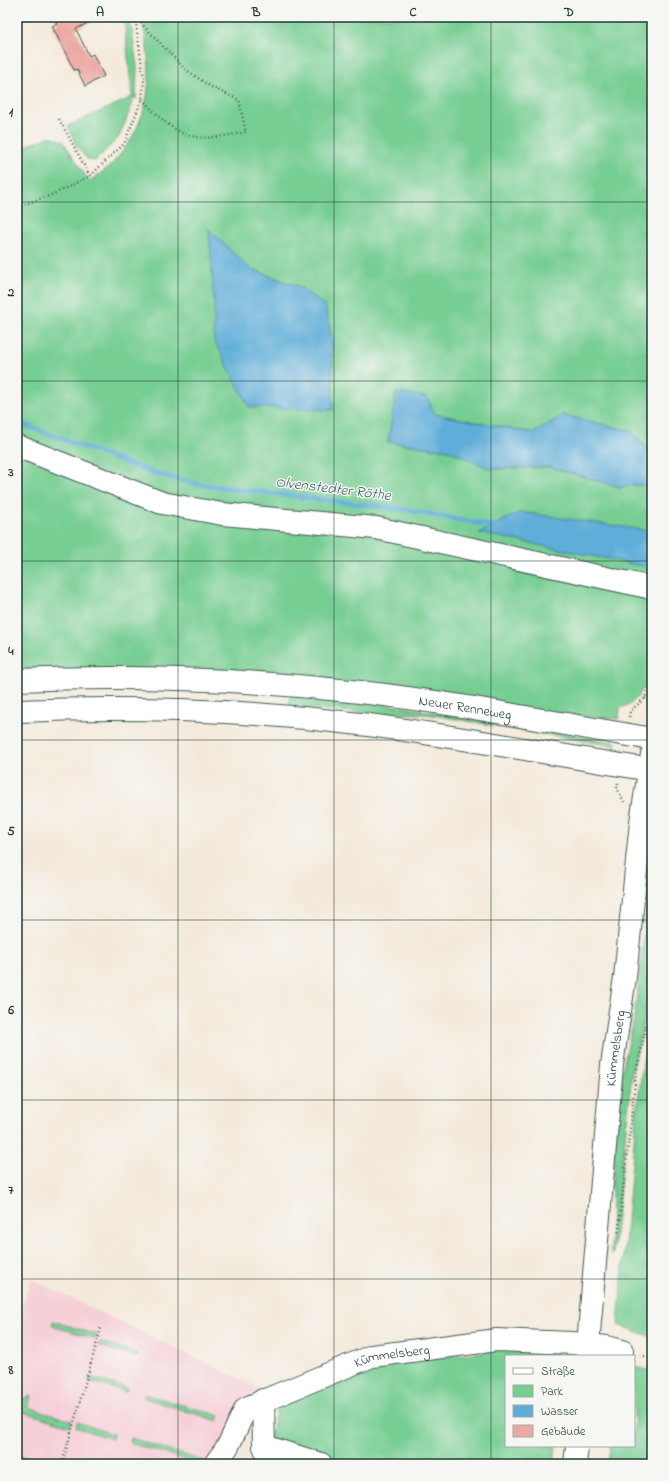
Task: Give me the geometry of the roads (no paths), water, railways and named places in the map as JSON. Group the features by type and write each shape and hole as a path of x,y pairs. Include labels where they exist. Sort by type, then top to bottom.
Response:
{"main road":[{"path":"17,446 162,503 222,514 376,528 652,588"},
{"name":"Neuer Renneweg","path":"17,680 157,678 277,684 432,701 652,739"},
{"path":"17,711 70,709 153,710 279,716 446,735 651,764"},
{"name":"Kümmelsberg","path":"215,1464 228,1446 246,1408 372,1356 496,1340 551,1341 588,1350 612,1072 625,977 641,822 651,764"},
{"path":"588,1350 622,1351"},
{"path":"263,1400 267,1455 321,1464"},
{"path":"575,1464 577,1447"}],"water":[{"path":"209,229 249,268 300,287 325,306 332,338 333,410 249,407 214,340 214,302"},
{"path":"396,393 427,397 435,414 534,433 563,415 631,431 652,453 652,486 634,485 620,487 549,467 491,469 448,450 388,442"},
{"path":"520,512 652,531 652,568 479,533"}],"waterway":[{"name":"Olvenstedter Röthe","path":"17,422 148,471 196,484 401,509 500,527"}]}
